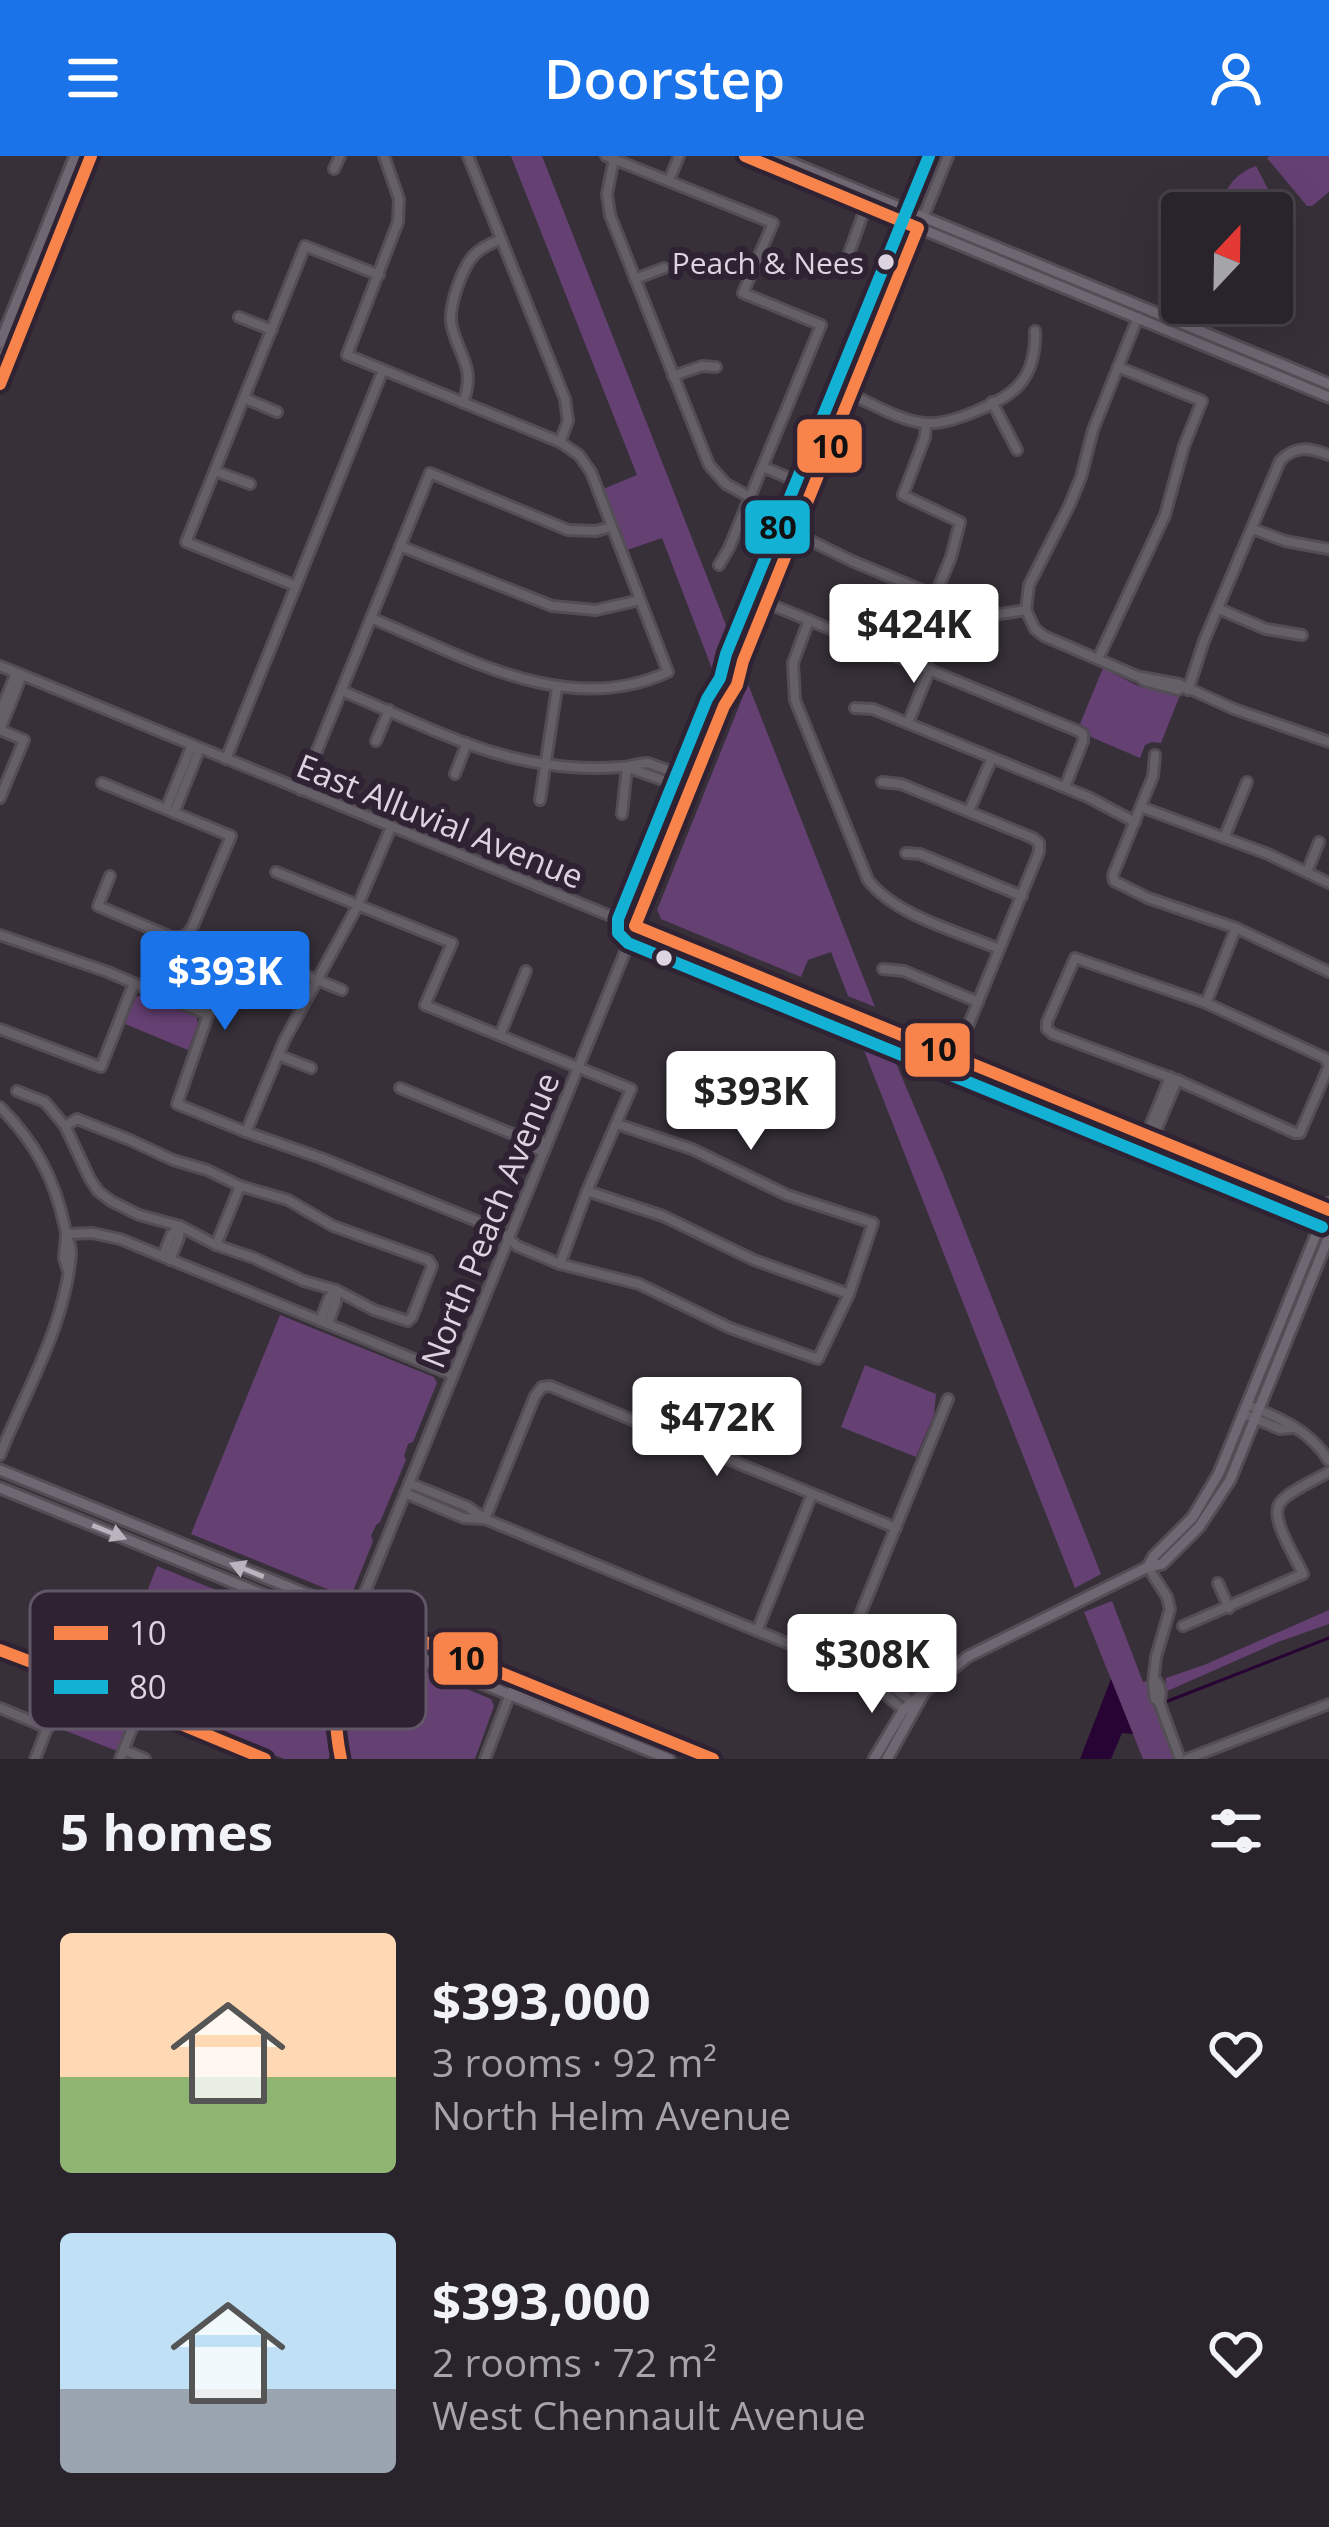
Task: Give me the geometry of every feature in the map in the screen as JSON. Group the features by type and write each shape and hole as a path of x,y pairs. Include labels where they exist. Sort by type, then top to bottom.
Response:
{"main road":[{"path":"0,365 7,346 1,339 75,156"},
{"path":"0,384 91,156"},
{"path":"745,156 1329,384"},
{"path":"776,156 1326,395"},
{"path":"874,1759 923,1694 980,1648 1162,1564 1199,1527 1230,1480 1328,1207"},
{"path":"1252,1412 1329,1236"},
{"path":"0,1470 299,1591"},
{"path":"0,1488 256,1591"},
{"path":"426,1643 713,1759"},
{"path":"426,1660 669,1759"},
{"path":"510,1694 520,1688 602,1722 648,1733"},
{"path":"887,1759 911,1708"}],"street":[{"path":"334,169 340,156"},
{"path":"371,618 515,677 557,688 608,688 668,672 586,463 571,448 347,355 400,209 384,156"},
{"path":"469,156 565,400 568,421 560,442"},
{"path":"669,181 680,156"},
{"name":"North Peach Avenue","path":"365,1591 724,706 733,696 742,661 948,156"},
{"path":"719,565 750,497 763,467 821,325 743,293 773,223 610,158 608,204 709,465 726,484 750,497"},
{"path":"844,267 866,206"},
{"path":"464,403 469,374 452,329 453,301 476,253 501,239"},
{"path":"296,586 186,542 305,246 379,275"},
{"path":"635,280 664,268"},
{"path":"1138,316 1093,430 1081,477 1029,585 1026,610 1044,636 1139,677 1179,684 1329,742"},
{"path":"239,317 272,330"},
{"path":"852,395 906,418 950,422 972,406 1013,391 1034,355 1035,331"},
{"path":"673,376 702,366 716,367"},
{"path":"1098,659 1165,515 1202,401 1118,367"},
{"path":"226,759 383,370"},
{"path":"244,398 277,412"},
{"path":"992,402 1017,450"},
{"path":"926,423 904,495 960,522 935,596"},
{"path":"1185,689 1280,460 1290,446 1329,455"},
{"path":"763,467 813,488"},
{"path":"215,471 250,484"},
{"path":"301,790 430,473 568,530 611,527"},
{"path":"1253,529 1329,549"},
{"path":"795,533 983,614 1026,610"},
{"path":"400,546 551,606 596,610 640,600"},
{"path":"767,603 1083,734 1064,787"},
{"path":"1218,609 1266,628 1302,635"},
{"path":"809,620 793,663 795,700 862,869 887,900 999,949"},
{"name":"East Alluvial Avenue","path":"0,666 1328,1207"},
{"path":"908,723 930,669"},
{"path":"0,713 19,674"},
{"path":"0,798 24,740 0,730 19,674"},
{"path":"540,800 557,688"},
{"path":"342,691 509,757 545,764 627,767 693,785"},
{"path":"855,708 873,709 908,723 1135,821"},
{"path":"376,741 388,710"},
{"path":"455,775 467,743"},
{"path":"170,811 196,747"},
{"path":"1155,755 1153,776 1114,881 1148,898 1236,928 1329,972"},
{"path":"969,812 992,758"},
{"path":"622,814 627,767"},
{"path":"882,782 901,784 1040,843 955,1058"},
{"path":"1225,838 1247,782"},
{"path":"102,783 230,836 188,934 179,938 98,906 110,875"},
{"path":"1141,807 1268,854 1329,883"},
{"path":"246,1132 278,1055 358,905 392,827"},
{"path":"1307,872 1319,842"},
{"path":"906,853 920,854 1022,896"},
{"path":"276,872 452,943 425,1005 631,1089 560,1264"},
{"path":"1206,1003 1236,928"},
{"path":"0,935 208,1015"},
{"path":"342,990 238,947 177,1104 500,1230 517,1246 560,1264 639,1284 730,1328 818,1359 849,1294 873,1223 787,1195 692,1149 617,1124"},
{"path":"1075,958 1206,1003 1325,1058 1329,1066 1304,1129 1295,1133 1047,1029 1075,958"},
{"path":"883,969 904,971 978,1001"},
{"path":"500,1036 526,971"},
{"path":"0,1029 101,1067 134,983"},
{"path":"278,1055 311,1068"},
{"path":"1149,1137 1173,1079"},
{"path":"400,1088 545,1148"},
{"path":"17,1090 45,1102 65,1126 98,1191 139,1214 180,1226 216,1245 408,1321 432,1266 428,1260 334,1226 287,1200 172,1160 130,1139 77,1120 65,1126"},
{"path":"0,1107 46,1168 61,1206 68,1270 58,1318 0,1455"},
{"path":"216,1245 240,1186"},
{"path":"586,1191 663,1216 754,1260 849,1294"},
{"path":"166,1258 179,1238 180,1226"},
{"path":"66,1234 106,1235 453,1375"},
{"path":"324,1322 337,1302 336,1291"},
{"path":"485,1519 535,1396 542,1387 552,1387 896,1528"},
{"path":"840,1664 948,1400"},
{"path":"1252,1412 1280,1429 1293,1428 1313,1439 1329,1461"},
{"path":"1183,1626 1303,1574 1278,1522 1277,1509 1284,1498 1329,1472"},
{"path":"409,1483 757,1631 860,1672 871,1672 911,1708"},
{"path":"405,1493 464,1518 485,1519"},
{"path":"757,1631 812,1494"},
{"path":"1148,1567 1168,1597 1170,1609 1158,1648 1154,1692 1183,1759 1329,1704"},
{"path":"1218,1583 1229,1608"},
{"path":"0,1650 30,1661"},
{"path":"485,1759 510,1694"},
{"path":"0,1708 30,1720"},
{"path":"35,1759 47,1729"},
{"path":"191,1729 265,1759"},
{"name":"North Peach Avenue","path":"334,1729 341,1759"},
{"path":"122,1755 145,1759"}],"shaded area":[{"path":"511,156 542,156 735,648 719,687 662,538 627,550 603,489 637,475"},
{"path":"1329,156 1329,192 1307,206 1267,158"},
{"path":"1256,166 1269,192 1226,192 1242,173"},
{"path":"1103,668 1140,687 1180,695 1161,743 1145,745 1140,758 1091,737 1080,724"},
{"path":"748,684 875,1007 848,996 831,952 808,960 801,977 661,919 657,910"},
{"path":"142,995 196,1016 188,1050 125,1024 136,997"},
{"path":"856,1030 887,1042 1101,1574 1075,1588"},
{"path":"280,1315 434,1377 437,1383 413,1442 408,1444 406,1460 371,1536 353,1591 332,1591 191,1534"},
{"path":"865,1365 936,1394 934,1414 916,1457 841,1427"},
{"path":"157,1566 219,1591 147,1591"},
{"path":"1112,1601 1175,1759 1143,1759 1084,1612"},
{"path":"1329,1610 1329,1624 1165,1692 1166,1678"},
{"path":"426,1672 491,1699 494,1706 475,1759 348,1759 341,1731 426,1729"},
{"path":"1111,1679 1133,1734 1122,1733 1111,1759 1080,1759"},
{"path":"61,1729 126,1729 117,1751"},
{"path":"212,1729 326,1729 328,1759 284,1759"}],"waterway":[{"path":"1168,1701 1329,1638"}],"transit line":[{"name":"10","path":"0,384 91,156"},
{"name":"10","path":"745,156 918,228 737,685 724,706 635,926 1329,1210"},
{"name":"80","path":"929,156 618,919 618,933 628,943 1322,1227"},
{"name":"10","path":"426,1642 713,1759"},
{"name":"10","path":"0,1650 30,1661"},
{"name":"10","path":"193,1729 265,1759"},
{"name":"10","path":"337,1729 341,1759"}],"place":[{"name":"Peach & Nees","path":"886,262"}]}
